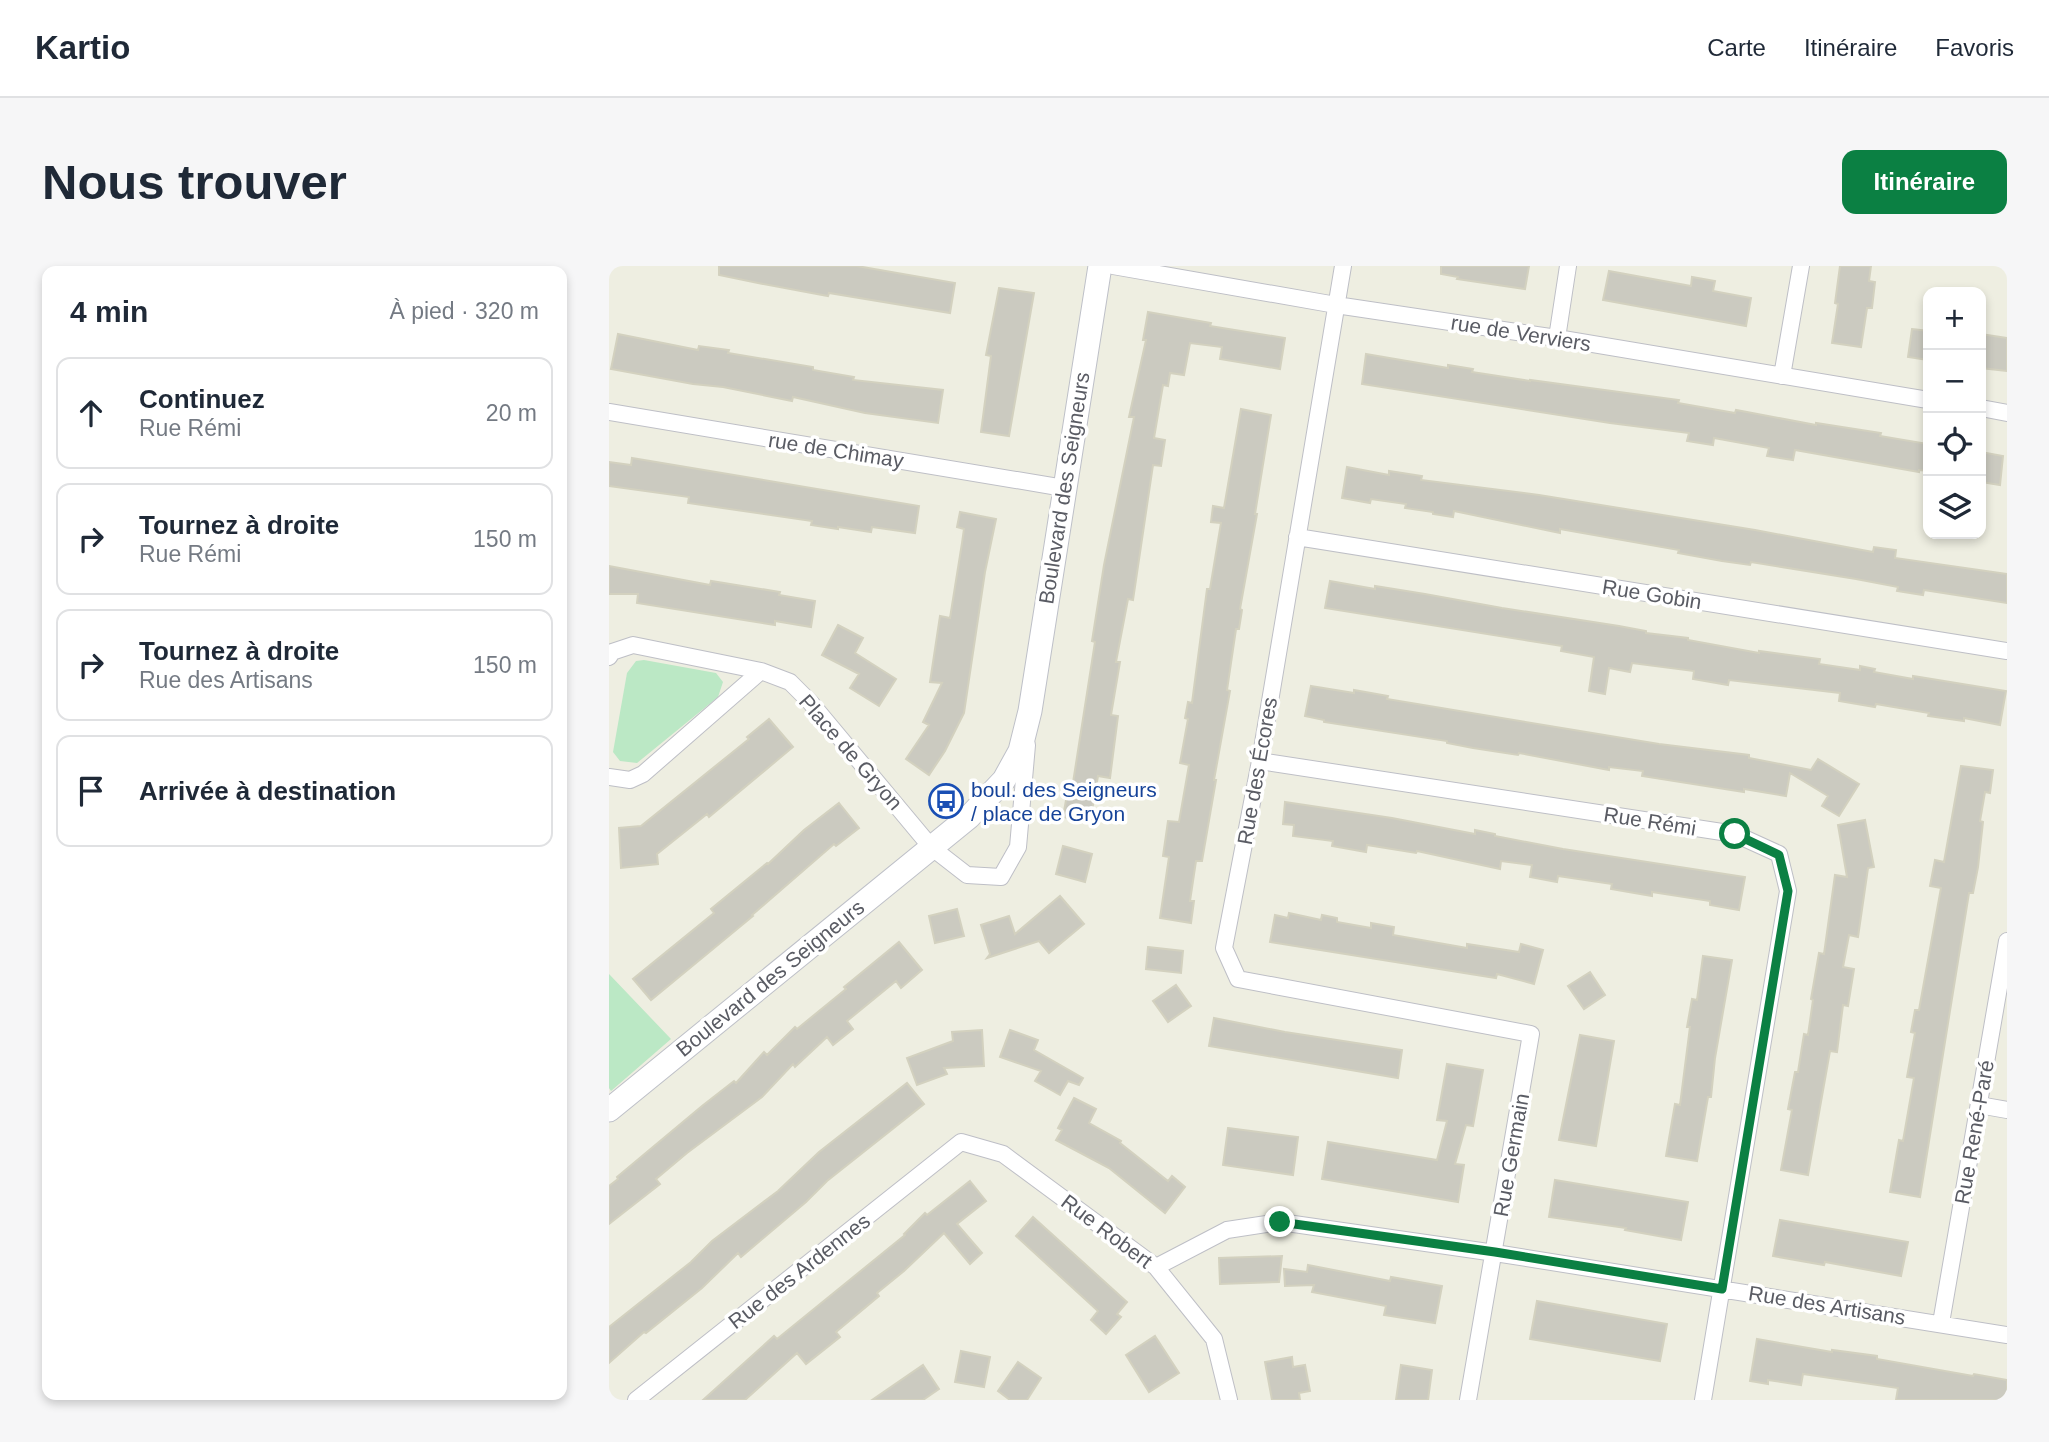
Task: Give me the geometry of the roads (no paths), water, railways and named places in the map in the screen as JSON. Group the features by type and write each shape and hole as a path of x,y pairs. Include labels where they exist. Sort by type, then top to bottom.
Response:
{"street":[{"name":"Boulevard des Seigneurs","path":"931,847 967,875 1001,877 1018,847 1030,711 1100,266"},
{"name":"rue de Verviers","path":"1113,266 1336,305 1557,338 1923,399"},
{"name":"Rue des Écores","path":"1343,266 1260,761 1224,948 1238,979 1531,1034"},
{"path":"1557,338 1568,266"},
{"path":"1782,376 1801,266"},
{"path":"1986,409 2007,413"},
{"name":"rue de Chimay","path":"609,412 1063,488"},
{"name":"Rue Gobin","path":"1297,537 2007,651"},
{"name":"Place de Gryon","path":"609,657 612,652 633,645 761,671 790,682 810,702 931,847"},
{"path":"609,777 630,780 643,774 761,671"},
{"name":"Boulevard des Seigneurs","path":"609,1110 969,817 1004,779 1020,751 1030,711"},
{"name":"Rue Rémi","path":"1260,761 1735,834 1779,855 1788,891 1703,1400"},
{"name":"Rue René-Paré","path":"1941,1323 2007,941"},
{"name":"Rue Germain","path":"1468,1400 1531,1034"},
{"path":"1979,1105 2007,1110"},
{"name":"Rue Robert","path":"961,1142 1003,1154 1156,1267 1214,1339 1229,1400"},
{"name":"Rue des Ardennes","path":"636,1400 961,1142"},
{"name":"Rue des Artisans","path":"1156,1267 1227,1230 1280,1222 1495,1252 2007,1335"}],"place":[{"name":"boul. des Seigneurs / place de Gryon","path":"946,801"}]}
